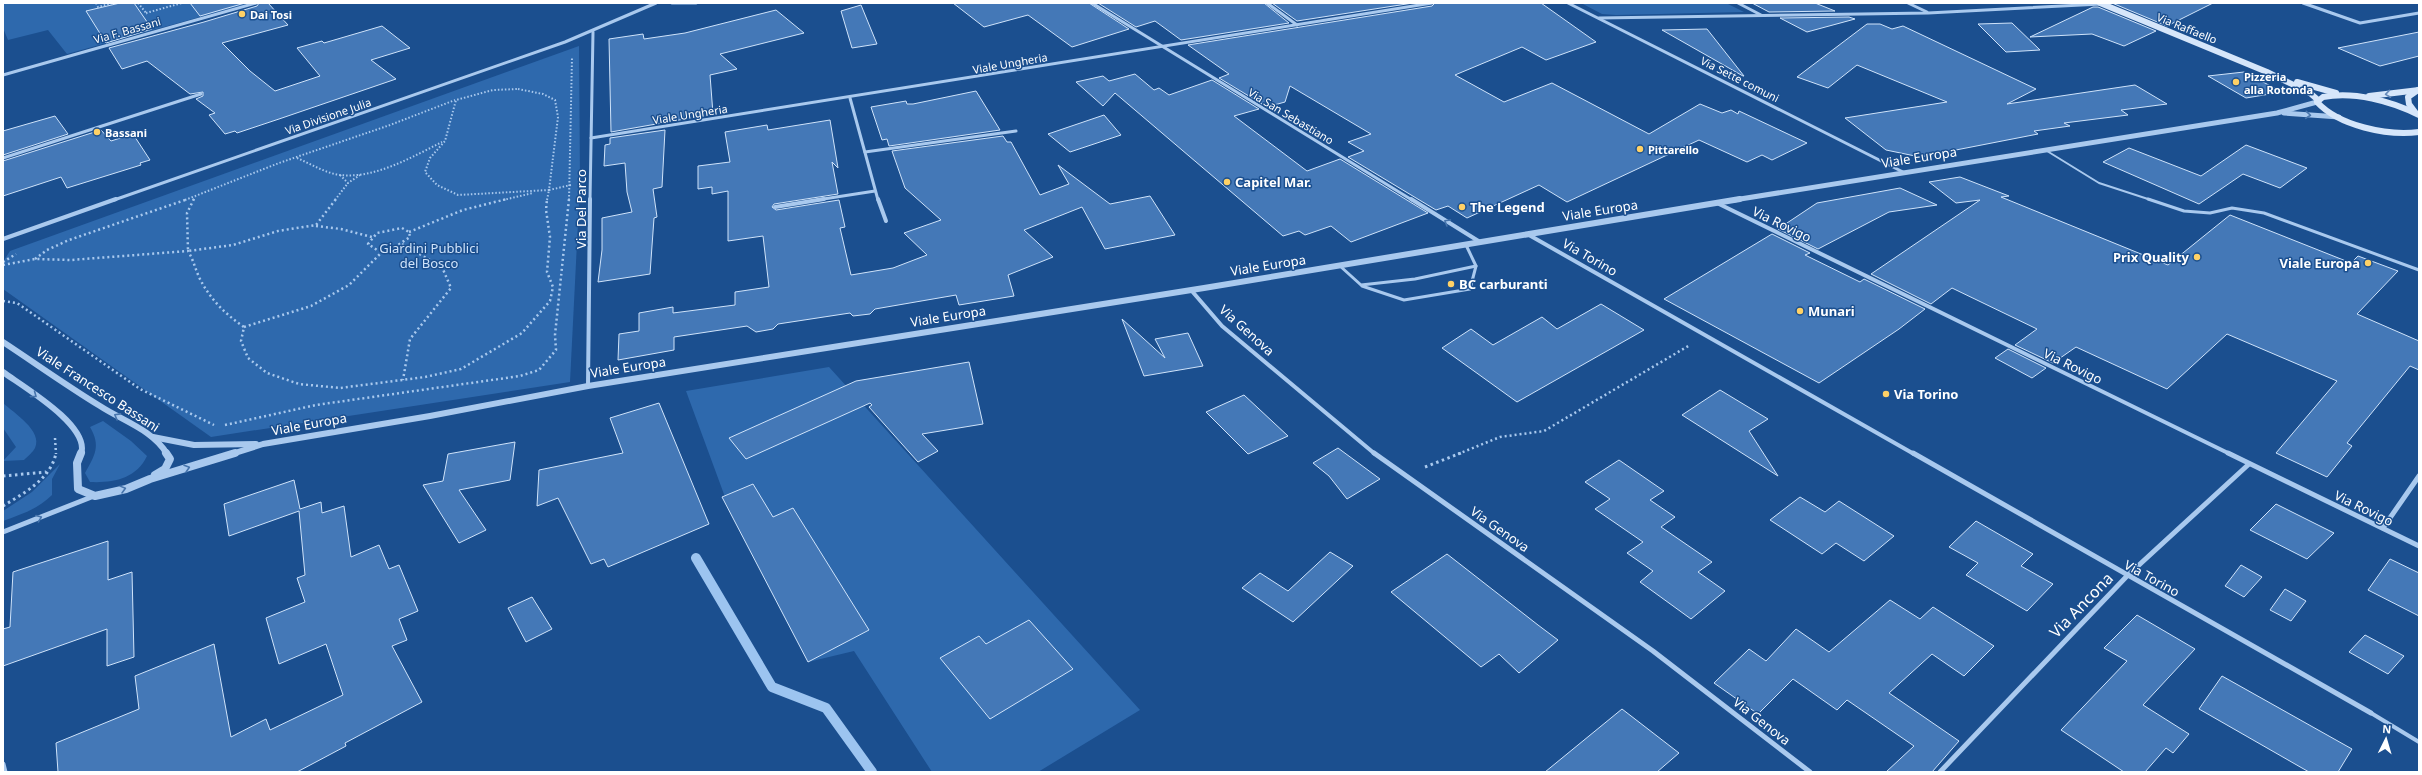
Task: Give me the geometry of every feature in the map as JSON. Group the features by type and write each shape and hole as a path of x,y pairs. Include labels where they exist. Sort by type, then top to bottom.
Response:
{"main road":[{"name":"Via Raffaello","path":"2100,3 2267,72 2310,93 2317,101"},
{"name":"Via Raffaello","path":"2267,72 2348,96"},
{"name":"Viale Europa","path":"2358,97 2419,90"},
{"name":"Viale Europa","path":"2418,115 2409,104 2408,98 2419,90"},
{"name":"Viale Europa","path":"2418,115 2396,105 2358,97 2334,95 2317,101 2325,110 2339,117 2405,133 2419,132"},
{"path":"2405,133 2419,138"}],"street":[{"name":"Via F. Bassani","path":"3,75 256,3"},
{"name":"Via Divisione Julia","path":"3,239 594,32 656,3"},
{"path":"672,3 696,3"},
{"name":"Via San Sebastiano","path":"1092,3 1159,46 1480,242"},
{"path":"1267,3 1297,25"},
{"name":"Viale Ungheria","path":"591,138 850,98 1159,46 1432,3"},
{"name":"Via Sette comuni","path":"1568,3 1903,172"},
{"path":"1738,3 1761,15"},
{"path":"1908,3 1928,13"},
{"path":"1599,18 1928,13 2092,6 2100,3"},
{"path":"2303,3 2360,23 2419,13"},
{"name":"Via Del Parco","path":"588,386 591,54 594,32"},
{"path":"3,158 201,94"},
{"path":"850,98 875,191 886,221"},
{"name":"Viale Europa","path":"95,496 126,489 150,479 263,444 430,416 588,386 1719,204 2044,149 2277,113 2317,101"},
{"name":"Viale Europa","path":"2277,113 2339,117"},
{"path":"865,152 1016,131"},
{"path":"775,207 875,191"},
{"name":"Via Rovigo","path":"1719,204 2419,546"},
{"name":"Via Torino","path":"1528,234 2370,713"},
{"name":"Via Genova","path":"1190,290 1222,326 1404,475 1653,650 1810,772"},
{"name":"Viale Francesco Bassani","path":"3,342 101,407 151,436 161,444 170,459 165,468 150,479"},
{"path":"3,372 70,422 81,437 82,451 77,463 78,489 95,496"},
{"name":"Viale Europa","path":"151,436 194,445 263,444"},
{"name":"Via Ancona","path":"1940,772 2127,576 2249,464"},
{"path":"2383,528 2419,476"},
{"path":"3,532 95,496"},
{"path":"2370,713 2419,742"},
{"path":"3,764 4,772"}],"lane":[{"path":"2044,149 2099,183 2184,211 2210,213 2232,208 2264,213 2419,270"},
{"path":"1339,265 1361,285 1404,300 1470,289 1476,266 1466,244"},
{"path":"1361,285 1415,279 1476,266"}],"path":[{"path":"96,3 98,6 113,3"},
{"path":"146,13 182,3"},
{"path":"35,259 43,252 60,244 164,205 195,197 372,130 403,122 456,100 492,89 520,88 543,93 555,100 558,117 546,210 550,237 547,272 553,287 550,301 522,333 461,369 403,380 340,388 299,384 267,373 248,358 241,340 244,328"},
{"path":"456,100 445,141 430,158 425,172 437,186 458,195 539,192"},
{"path":"3,301 17,303 140,389 213,426 236,424 316,406 520,376 539,370 556,350 555,335 571,185 571,133"},
{"path":"340,175 361,174 405,161 445,141"},
{"path":"297,158 340,175 348,183"},
{"path":"316,225 348,183 361,174"},
{"path":"384,250 369,246 368,244 372,237 383,231 396,228 409,232 464,210 539,192 549,188 571,185"},
{"path":"195,197 187,213 188,251 193,259 199,276 217,305 229,318 244,328"},
{"path":"3,265 35,259 71,260 188,251 233,245 278,232 316,225 341,229 372,237"},
{"path":"244,328 311,306 342,289 364,272 384,250 402,244 410,237 409,232"},
{"path":"402,244 442,267 451,288 410,339 403,380"},
{"path":"1404,475 1500,437 1544,431 1706,336"},
{"path":"3,506 23,494 46,472 57,455 56,439 53,435"},
{"path":"3,476 46,472"}],"green space":[{"path":"3,3 250,3 67,54 48,30 8,40 3,28"},
{"path":"1581,3 1726,3 1744,12 1616,15 1602,14"},
{"name":"Giardini Pubblici del Bosco","path":"579,46 580,183 570,382 211,437 3,289 3,262 10,251"},
{"path":"829,367 1140,710 1038,772 932,772 854,651 808,662 732,516 686,391"},
{"path":"3,403 26,423 35,435 35,448 24,460 3,461 16,447 3,428"},
{"path":"103,421 131,441 147,456 137,470 130,475 107,482 90,482 85,473 94,456 96,445 90,427"},
{"path":"60,464 52,479 52,495 47,500 35,508 3,521 3,511 32,492"}],"building":[{"path":"120,3 134,3 152,29 106,43 86,11"},
{"path":"190,3 245,3 200,16"},
{"path":"259,3 268,3 288,25 222,43 250,71 275,91 320,76 297,48 322,41 324,43 382,26 410,48 371,60 396,79 237,133 235,131 225,134 209,115 215,113 196,99 203,96 203,92 190,94 147,61 122,69 109,48 204,22 257,6"},
{"path":"953,3 1089,3 1129,29 1072,47 1028,15 984,27"},
{"path":"1098,3 1264,3 1289,23 1181,40 1155,21 1136,27"},
{"path":"1272,3 1413,3 1297,21"},
{"path":"1435,3 1541,3 1596,42 1546,60 1522,47 1455,75 1504,102 1552,83 1649,134 1700,104 1722,113 1731,110 1738,114 1739,111 1807,143 1772,160 1762,155 1747,162 1699,140 1567,202 1539,185 1467,218 1448,206 1436,210 1348,157 1364,151 1348,142 1371,134 1290,86 1285,102 1267,107 1219,78 1229,74 1188,45 1432,6"},
{"path":"1752,3 1815,3 1835,11 1769,12"},
{"path":"2112,3 2213,3 2167,26"},
{"path":"861,5 877,44 852,48 841,11"},
{"path":"2093,7 2098,7 2156,31 2124,46 2092,34 2030,37"},
{"path":"776,10 804,33 720,54 737,69 710,75 713,114 611,132 609,39 643,34 644,39 685,33"},
{"path":"1849,17 1855,19 1807,32 1780,18"},
{"path":"2012,23 2040,50 2006,52 1978,24"},
{"path":"1867,24 1880,24 1892,29 1903,26 2036,89 2007,104 2135,85 2167,104 2121,110 2128,115 2064,123 2070,126 2034,131 2038,134 1920,157 1886,150 1845,118 1947,102 1857,65 1828,88 1797,77"},
{"path":"1707,29 1744,76 1662,30"},
{"path":"2419,32 2419,56 2380,66 2338,48"},
{"path":"2244,72 2282,92 2246,98 2208,76"},
{"path":"1135,74 1154,90 1159,88 1169,95 1212,80 1259,109 1234,116 1307,171 1340,159 1428,213 1351,242 1331,226 1305,235 1299,231 1283,236 1115,93 1103,106 1076,82 1103,76 1109,81"},
{"path":"976,91 1000,130 889,146 887,139 882,140 871,107 906,101 907,104 913,104"},
{"path":"1104,115 1121,135 1070,152 1048,134"},
{"path":"55,116 68,134 3,155 3,131"},
{"path":"830,120 838,168 832,162 838,194 774,204 772,207 776,210 839,200 845,227 840,228 851,275 893,268 927,255 904,233 941,220 905,188 892,151 1003,136 1007,142 1011,142 1040,195 1069,184 1058,165 1110,204 1150,196 1175,235 1105,249 1082,207 1024,230 1053,257 1008,275 1014,296 959,305 956,295 875,309 870,314 853,316 850,313 778,324 773,329 756,332 747,326 674,337 674,350 618,360 619,334 639,331 639,313 673,307 673,313 735,305 735,292 769,287 763,236 728,241 728,191 712,194 712,187 698,189 698,166 730,162 725,132 767,125 768,130"},
{"path":"101,130 111,141 133,134 150,160 140,163 141,165 67,188 61,177 3,196 3,161"},
{"path":"665,130 662,187 653,189 657,217 654,218 650,274 598,282 602,250 602,218 632,212 627,192 625,163 604,166 605,145 610,144 610,138"},
{"path":"2246,145 2307,168 2280,188 2243,174 2199,204 2103,162 2129,148 2201,176"},
{"path":"1960,177 2009,196 2001,197 2168,265 2230,215 2351,263 2358,256 2398,271 2357,314 2419,341 2419,370 2410,366 2347,443 2352,446 2327,477 2276,453 2337,381 2227,334 2167,389 2076,347 2053,363 2015,345 2037,329 1952,288 1931,304 1871,274 1980,200 1956,203 1929,182"},
{"path":"1900,188 1937,205 1889,212 1818,249 1778,229 1817,203"},
{"name":"Munari","path":"1772,234 1810,253 1805,255 1860,282 1864,279 1925,309 1899,329 1819,383 1664,299"},
{"path":"1601,304 1644,330 1517,402 1442,348 1471,329 1493,345 1542,317 1557,329"},
{"path":"1122,319 1165,358 1155,339 1188,333 1203,366 1144,376"},
{"path":"2008,349 2046,368 2032,378 1995,358"},
{"path":"969,362 983,424 922,434 938,451 918,462 869,407 872,405 870,403 746,459 729,438 856,381"},
{"path":"1720,390 1768,419 1749,431 1778,476 1682,415"},
{"path":"1244,395 1288,436 1248,454 1206,412"},
{"path":"659,403 709,524 608,567 604,559 591,564 558,498 537,506 539,470 623,453 610,418"},
{"path":"515,442 510,480 459,490 486,530 459,543 423,485 443,481 448,454"},
{"path":"1338,448 1380,479 1347,499 1329,476 1313,463"},
{"path":"1619,460 1664,491 1650,500 1675,517 1661,527 1712,562 1698,572 1725,591 1691,619 1640,582 1653,571 1627,553 1643,542 1595,509 1610,499 1585,482"},
{"path":"294,480 300,509 321,502 322,513 344,506 351,557 379,545 389,569 399,565 418,611 399,619 407,640 392,646 422,702 345,743 346,746 297,772 58,772 56,743 139,709 135,676 214,644 231,737 266,719 270,730 343,695 326,644 279,664 266,618 305,602 297,578 305,575 299,511 229,536 224,504"},
{"path":"753,484 773,517 793,508 869,630 808,662 722,497"},
{"path":"1800,497 1825,512 1839,501 1894,536 1864,561 1836,543 1822,554 1770,520"},
{"path":"2276,504 2334,533 2307,559 2250,530"},
{"path":"1976,521 2033,554 2021,566 2053,584 2027,611 1966,575 1978,563 1949,547"},
{"path":"108,541 108,580 132,572 134,657 107,666 107,629 3,666 3,629 10,627 13,572"},
{"path":"1330,552 1353,566 1293,622 1242,588 1260,573 1288,591"},
{"path":"1447,554 1558,640 1519,673 1499,654 1481,667 1391,592"},
{"path":"2390,559 2419,573 2419,616 2368,590"},
{"path":"2241,565 2262,577 2244,597 2225,586"},
{"path":"2285,589 2306,601 2291,621 2270,610"},
{"path":"532,597 552,629 526,642 508,608"},
{"path":"1890,600 1920,619 1933,607 1994,646 1964,676 1932,654 1889,693 1959,741 1932,772 1886,772 1914,746 1847,700 1837,710 1793,679 1758,714 1714,683 1749,649 1766,661 1796,629 1829,652"},
{"path":"2137,615 2195,649 2143,705 2189,734 2173,753 2166,748 2145,772 2124,772 2061,730 2127,661 2104,648"},
{"path":"1029,620 1073,669 990,719 940,658 979,636 986,644"},
{"path":"2365,635 2404,656 2388,674 2349,652"},
{"path":"2222,676 2352,749 2338,772 2309,772 2199,709"},
{"path":"1622,709 1679,753 1657,772 1545,772"}],"waterway":[{"path":"696,558 772,687 826,708 872,772"}],"place":[{"name":"Dai Tosi","path":"242,14"},
{"name":"Pizzeria alla Rotonda","path":"2236,82"},
{"name":"Bassani","path":"97,132"},
{"name":"Pittarello","path":"1640,149"},
{"name":"Capitel Mar.","path":"1227,182"},
{"name":"The Legend","path":"1462,207"},
{"name":"Prix Quality","path":"2197,257"},
{"name":"Viale Europa","path":"2368,263"},
{"name":"BC carburanti","path":"1451,284"},
{"name":"Munari","path":"1800,311"},
{"name":"Via Torino","path":"1886,394"}]}
